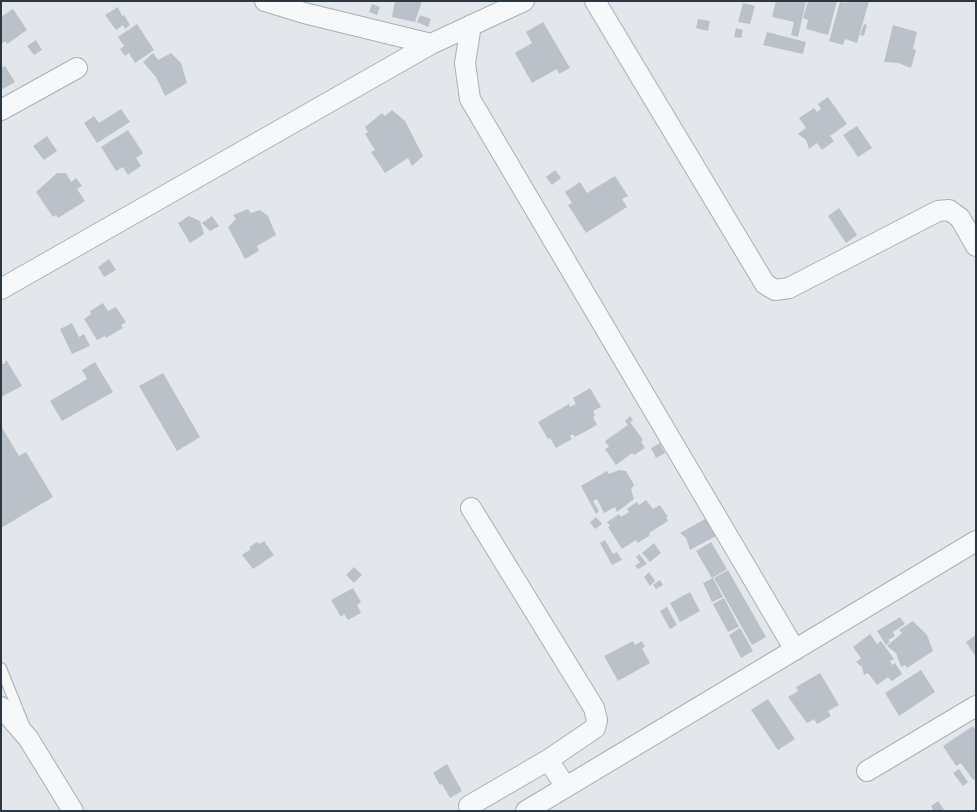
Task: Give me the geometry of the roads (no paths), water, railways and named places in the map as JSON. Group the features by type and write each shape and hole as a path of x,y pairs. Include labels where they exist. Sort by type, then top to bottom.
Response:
{"street":[{"path":"265,1 304,13 431,44"},
{"path":"1,289 431,44 524,1"},
{"path":"595,1 765,284 775,290 789,288 938,211 949,210 960,218 976,246"},
{"path":"471,25 465,63 470,99 795,650"},
{"path":"1,110 78,68"},
{"path":"469,806 548,760 595,728 597,720 594,708 471,508"},
{"path":"526,811 974,545"},
{"path":"867,771 976,706"},
{"path":"1,707 28,738 73,811"},
{"path":"548,760 566,787"}],"lane":[{"path":"1,668 28,738"}]}
